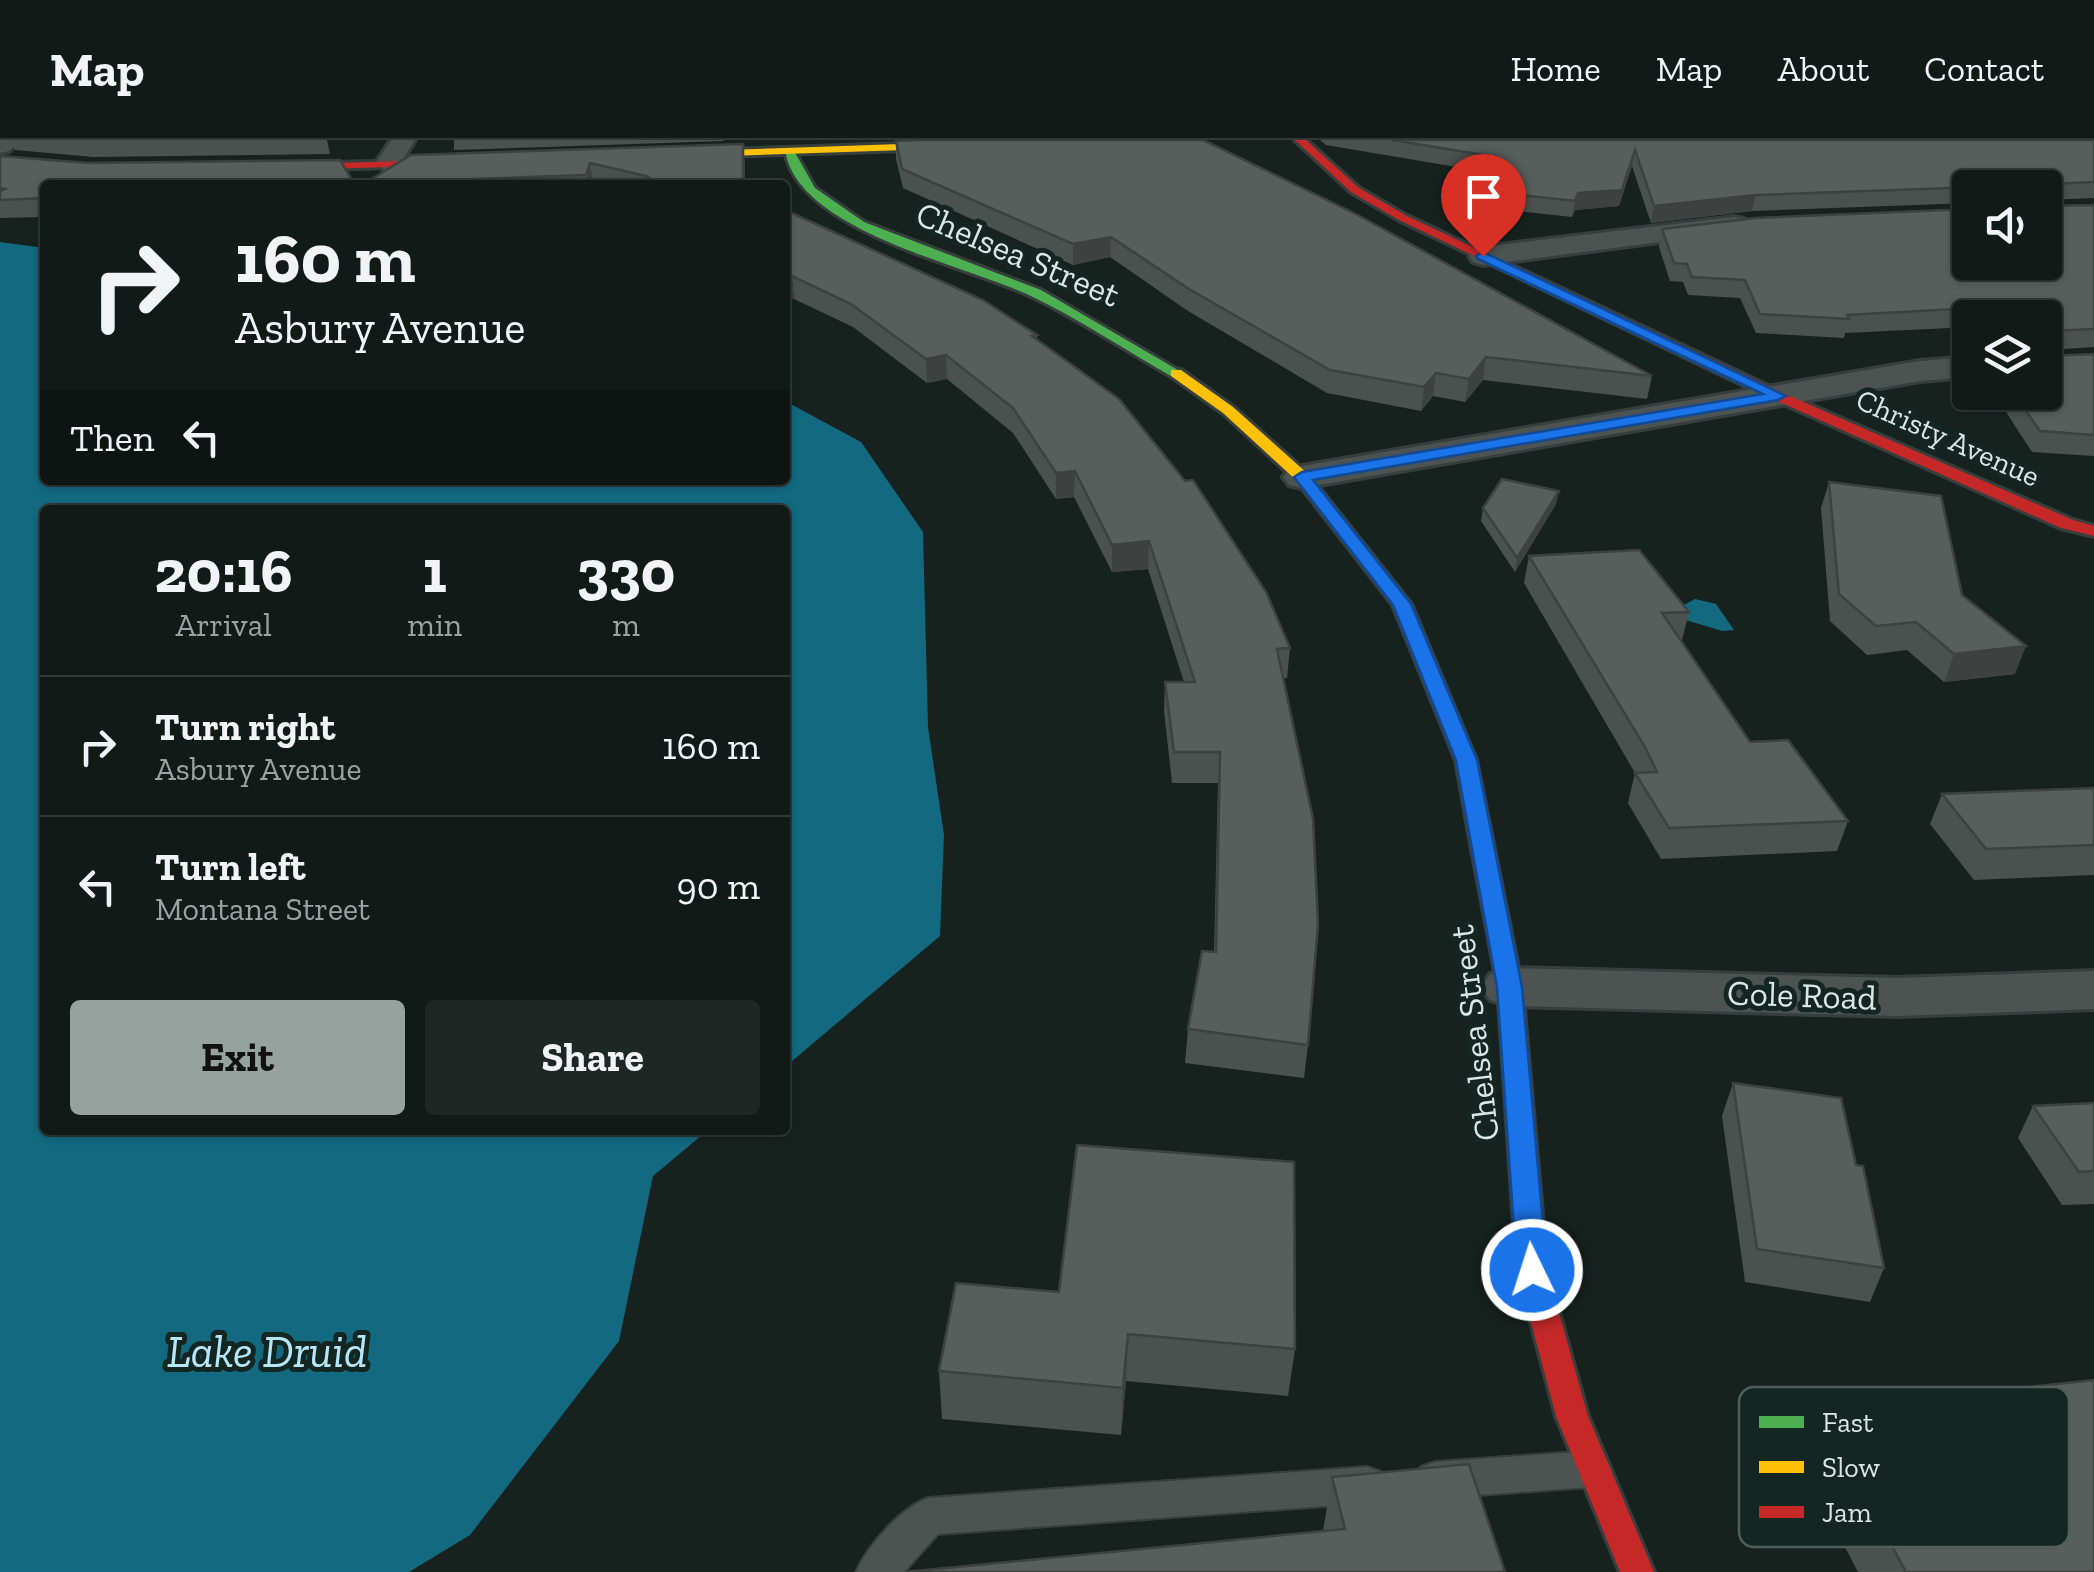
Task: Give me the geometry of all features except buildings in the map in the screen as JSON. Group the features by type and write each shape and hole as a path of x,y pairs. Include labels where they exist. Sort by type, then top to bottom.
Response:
{"street":[{"path":"388,164 403,140"},
{"path":"636,156 1115,140"},
{"name":"Christy Avenue","path":"1300,140 1355,190 1483,256 1778,396 2066,524 2094,531"},
{"name":"Chelsea Street","path":"789,151 810,190 860,226 1036,293 1109,330 1228,410 1302,477 1402,604 1466,760 1510,987 1532,1270 1572,1416 1637,1572"},
{"path":"252,169 503,160"},
{"path":"1483,256 1660,231 1772,222"},
{"path":"1302,477 1952,368"},
{"name":"Cole Road","path":"1510,987 1898,997 2094,990"}],"lane":[{"path":"877,1572 928,1516 1593,1468"}],"water":[{"name":"Lake Druid","path":"0,242 40,247 40,485 790,485 790,404 861,442 923,532 928,727 944,835 940,936 790,1063 790,505 40,505 40,1135 702,1135 653,1176 619,1341 470,1535 409,1572 0,1572"},
{"path":"1695,599 1716,604 1734,630 1722,631 1686,620 1684,605"}],"traffic: fast":[{"path":"789,151 810,190 860,225 1036,293 1176,373"}],"traffic: slow":[{"path":"668,155 1115,140"},
{"path":"1176,373 1228,410 1302,477 1402,604 1466,760 1480,834"}],"traffic: jam":[{"path":"1300,140 1355,190 1403,218 1778,396 2067,524 2094,531"},
{"path":"269,168 473,162"},
{"path":"1480,834 1510,987 1532,1270 1572,1416 1637,1572"}],"route":[{"path":"1483,256 1778,396 1302,477 1402,604 1466,760 1510,987 1532,1270"}]}
